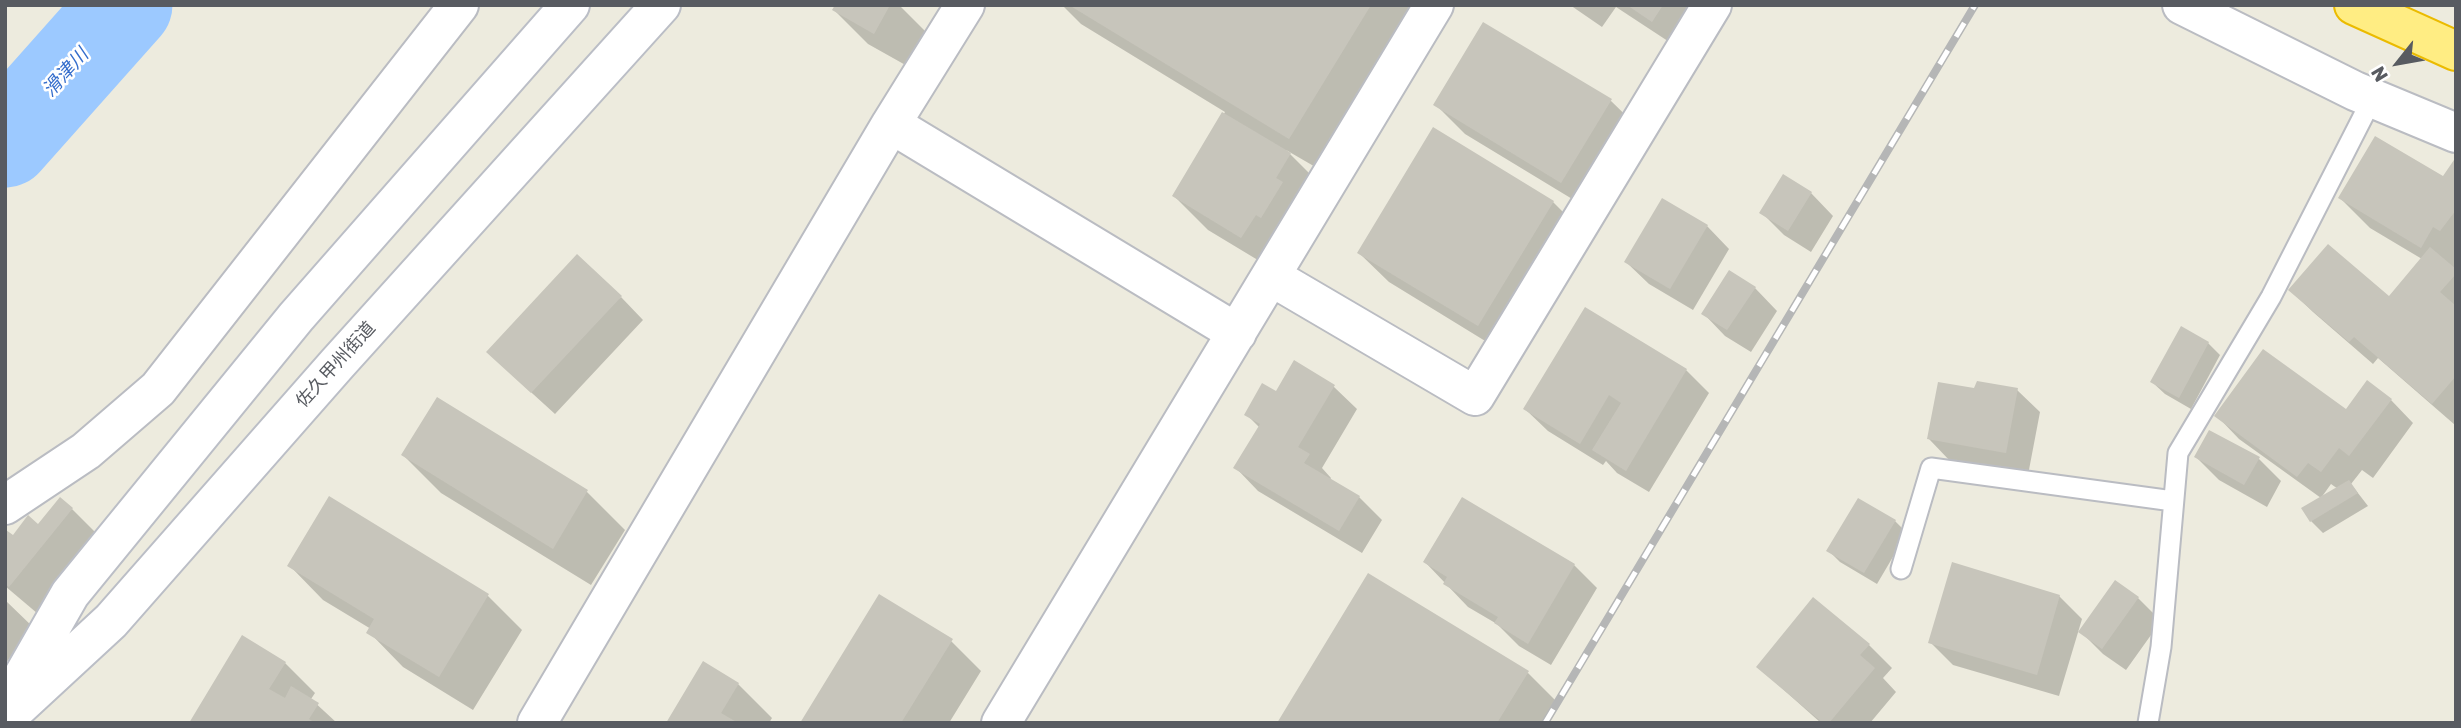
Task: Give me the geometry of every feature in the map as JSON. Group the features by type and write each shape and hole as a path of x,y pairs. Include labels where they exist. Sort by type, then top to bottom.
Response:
{"highway":[{"path":"2354,5 2456,51"}],"street":[{"path":"5,505 86,451 158,389 459,5"},
{"path":"5,707 70,594 296,317 570,5"},
{"name":"佐久甲州街道","path":"5,719 111,621 337,364 662,5"},
{"path":"537,723 891,124 965,5"},
{"path":"1001,723 1434,5"},
{"path":"1272,276 1475,396 1712,5"},
{"path":"2182,5 2372,99 2456,133"},
{"path":"891,124 1237,333"}],"lane":[{"path":"2148,723 2161,647 2178,453 2271,297 2372,99"},
{"path":"1901,569 1931,468 2173,500"}],"building":[{"path":"835,5 890,5 874,34 832,10"},
{"path":"1069,5 1371,5 1289,139"},
{"path":"1627,5 1663,5 1652,22"},
{"path":"1483,22 1612,99 1561,183 1433,105"},
{"path":"1222,112 1291,153 1276,178 1283,182 1261,218 1256,215 1241,238 1172,196"},
{"path":"1433,127 1554,201 1478,326 1357,253"},
{"path":"2375,136 2443,176 2456,157 2456,210 2440,231 2433,227 2421,248 2338,198"},
{"path":"1783,174 1812,192 1788,231 1759,213"},
{"path":"1662,198 1708,225 1670,289 1624,262"},
{"path":"2328,244 2389,296 2430,247 2456,269 2456,274 2440,292 2456,306 2456,376 2432,404 2354,337 2349,342 2288,290"},
{"path":"577,254 622,296 531,393 486,352"},
{"path":"1729,270 1756,287 1727,330 1701,314"},
{"path":"1585,307 1687,369 1626,471 1592,450 1621,403 1609,395 1580,444 1523,409"},
{"path":"2181,326 2209,342 2179,398 2150,382"},
{"path":"2263,349 2346,409 2367,380 2392,399 2349,456 2339,448 2321,472 2308,463 2297,477 2214,416"},
{"path":"1294,360 1335,385 1298,447 1310,454 1304,463 1360,496 1339,531 1233,468 1260,424 1244,415 1262,383 1276,391"},
{"path":"1977,381 2018,388 2006,453 1927,439 1938,382 1974,388"},
{"path":"437,397 588,490 553,549 401,455"},
{"path":"2209,430 2260,457 2244,485 2194,457"},
{"path":"2349,480 2358,493 2310,522 2301,508"},
{"path":"329,496 489,594 439,677 366,633 374,619 287,566"},
{"path":"60,497 73,508 9,587 5,584 6,530 13,535 28,515 38,524"},
{"path":"1462,497 1575,564 1528,644 1494,623 1498,617 1443,584 1447,577 1423,562"},
{"path":"1858,498 1896,520 1864,573 1826,551"},
{"path":"1952,562 2060,595 2037,675 1928,643"},
{"path":"1368,573 1529,671 1497,723 1277,723"},
{"path":"2115,580 2139,597 2102,649 2078,632"},
{"path":"879,594 953,639 901,723 800,723"},
{"path":"1813,597 1870,644 1860,655 1875,668 1829,723 1823,723 1756,667"},
{"path":"242,635 286,662 269,689 285,698 291,686 319,703 309,719 315,723 189,723"},
{"path":"703,661 739,683 721,713 738,723 666,723"}],"waterway":[{"name":"滑津川","path":"5,141 126,5"}],"railway":[{"path":"1545,723 1975,5"}]}
